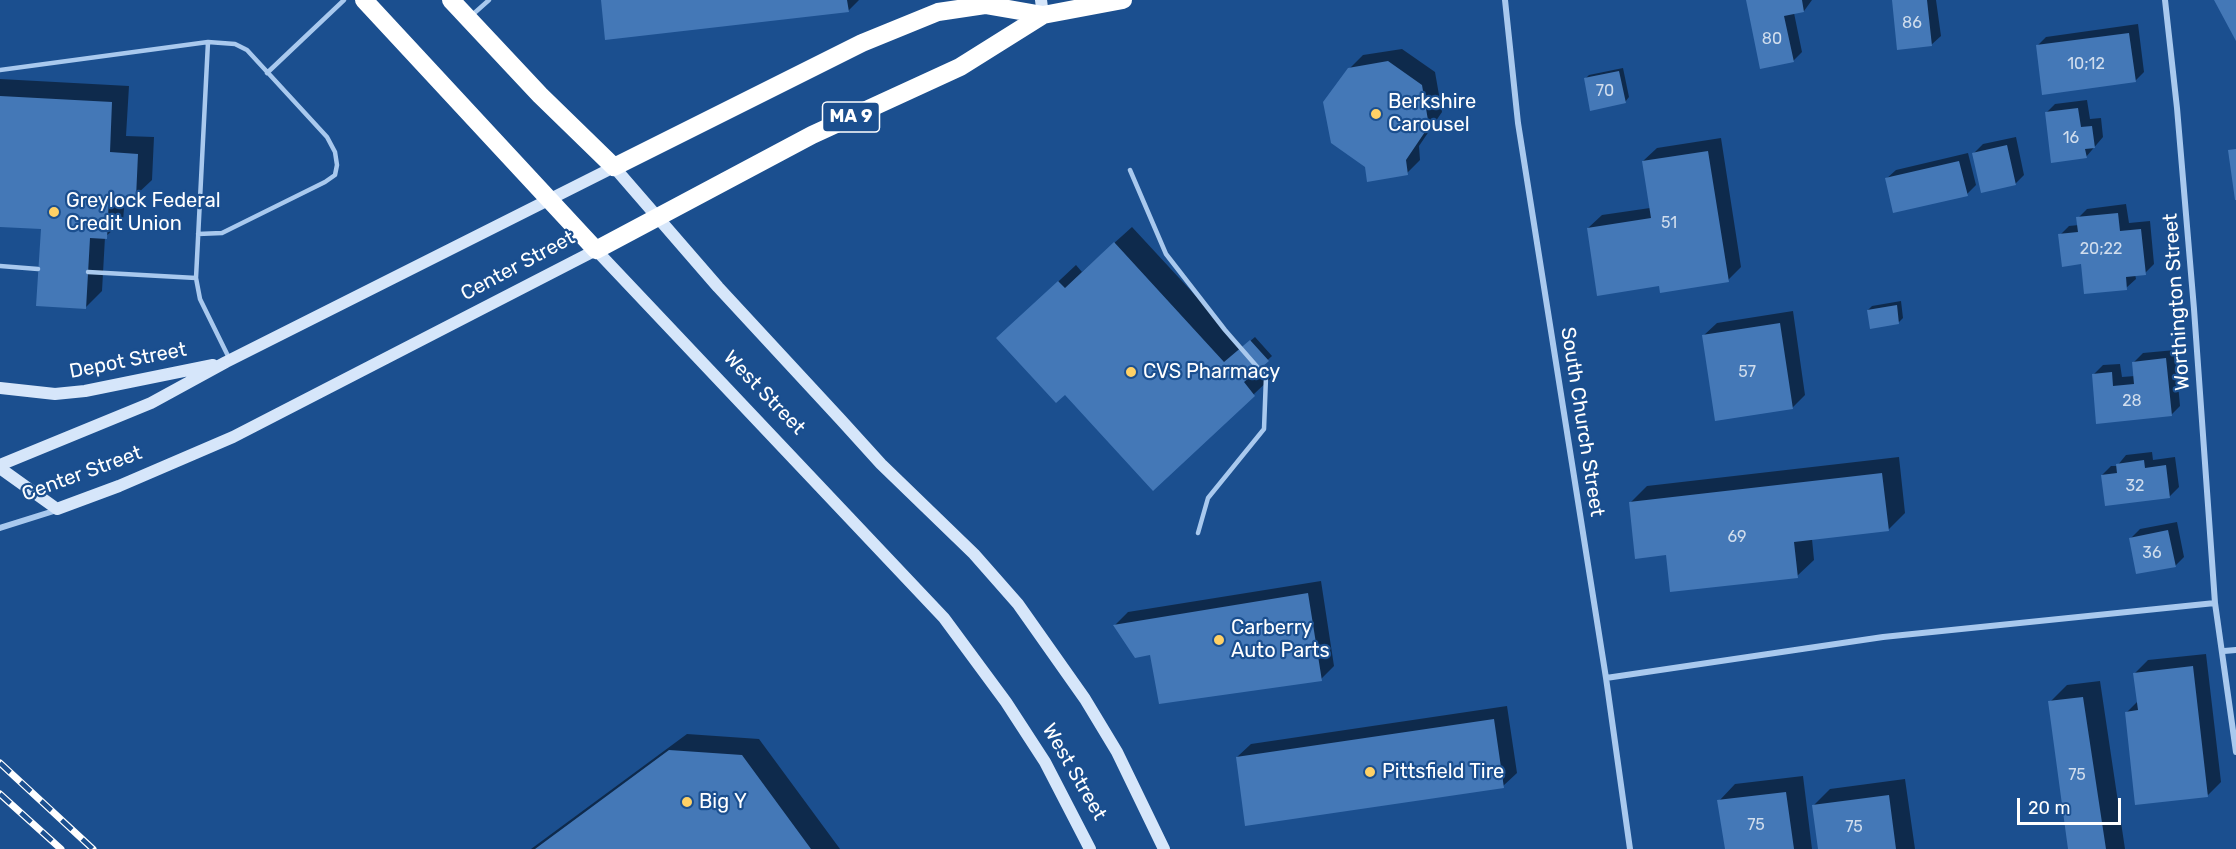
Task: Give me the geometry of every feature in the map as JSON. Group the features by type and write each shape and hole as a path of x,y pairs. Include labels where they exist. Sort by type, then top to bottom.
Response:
{"highway":[{"name":"West Street","path":"364,0 548,201 596,250"},
{"name":"West Street","path":"451,0 540,95 614,167"},
{"name":"Center Street","path":"614,167 862,43 938,12 986,5 1042,8 1124,0"},
{"name":"Center Street","path":"596,250 813,135 960,67 1042,8"}],"street":[{"name":"South Church Street","path":"1504,0 1518,123 1606,678 1630,849"},
{"name":"Worthington Street","path":"2165,0 2182,167 2215,603 2224,651 2236,752"},
{"name":"Center Street","path":"0,466 151,403 228,361 614,167"},
{"name":"West Street","path":"614,167 881,464 974,554 1018,604 1084,699 1117,752 1164,849"},
{"name":"Center Street","path":"0,528 119,486 233,437 596,250"},
{"name":"West Street","path":"596,250 944,618 1006,702 1045,762 1090,849"},
{"name":"Depot Street","path":"0,388 55,394 85,391 228,361"},
{"path":"0,466 57,509"},
{"path":"1606,678 1883,637 2215,603"},
{"path":"2224,651 2236,650"}],"lane":[{"path":"267,73 344,0"},
{"path":"468,19 489,0"},
{"path":"208,42 196,278 200,299 228,361"},
{"path":"0,70 208,42 235,44 247,50 327,137 335,152 337,165 335,175 222,233 198,234"},
{"path":"1130,170 1166,254 1225,330 1266,377 1264,429 1208,498 1197,532"},
{"path":"0,266 38,268"},
{"path":"88,272 196,278"}],"building":[{"path":"601,0 847,0 849,12 605,40"},
{"path":"1746,0 1802,0 1804,12 1784,16 1794,62 1760,69"},
{"path":"1892,0 1927,0 1932,46 1897,50"},
{"path":"2214,0 2236,0 2236,41"},
{"path":"2129,33 2136,82 2042,95 2036,45"},
{"name":"Berkshire Carousel","path":"1388,61 1422,85 1429,126 1406,160 1408,175 1367,182 1365,167 1331,143 1323,102 1348,68"},
{"path":"1619,71 1626,103 1590,111 1584,78"},
{"name":"Greylock Federal Credit Union","path":"0,96 112,102 110,152 138,154 136,198 109,196 107,239 90,238 86,309 36,306 41,229 0,227"},
{"path":"2078,108 2081,127 2092,126 2095,148 2085,149 2087,158 2051,163 2045,112"},
{"path":"2007,145 2016,185 1981,193 1972,153"},
{"path":"2236,149 2236,200 2235,200 2228,150"},
{"path":"1708,151 1729,282 1660,293 1659,286 1597,296 1587,228 1651,218 1642,161"},
{"path":"1959,161 1968,196 1893,213 1885,178"},
{"path":"2118,213 2120,231 2141,229 2146,275 2126,277 2127,290 2084,294 2081,264 2062,267 2058,234 2078,232 2076,217"},
{"name":"CVS Pharmacy","path":"1114,242 1224,362 1250,340 1269,361 1244,382 1255,396 1153,491 1065,395 1056,403 996,338 1058,281 1065,288"},
{"path":"1897,305 1899,324 1870,329 1867,310"},
{"path":"1780,323 1793,409 1715,421 1702,335"},
{"path":"2166,358 2172,416 2096,424 2092,374 2112,372 2113,386 2134,384 2132,362"},
{"path":"2144,460 2145,468 2166,465 2170,498 2105,506 2101,475 2117,473 2116,464"},
{"path":"1882,473 1889,531 1794,542 1798,578 1670,592 1666,555 1635,559 1629,502"},
{"path":"2168,530 2176,567 2136,574 2129,538"},
{"name":"Carberry Auto Parts","path":"1308,593 1322,681 1159,704 1150,655 1135,658 1113,625"},
{"path":"2193,666 2208,797 2135,805 2125,712 2138,710 2133,673"},
{"path":"2083,697 2106,849 2068,849 2048,701"},
{"name":"Pittsfield Tire","path":"1494,719 1504,788 1245,826 1236,757"},
{"name":"Big Y","path":"669,750 742,755 811,849 535,849"},
{"path":"1786,792 1794,849 1725,849 1717,800"},
{"path":"1889,795 1896,849 1818,849 1812,805"}],"railway":[{"path":"0,763 93,849"},
{"path":"0,794 61,849"}],"place":[{"name":"Berkshire Carousel","path":"1376,114"},
{"name":"Greylock Federal Credit Union","path":"54,212"},
{"name":"CVS Pharmacy","path":"1131,372"},
{"name":"Carberry Auto Parts","path":"1219,640"},
{"name":"Pittsfield Tire","path":"1370,772"},
{"name":"Big Y","path":"687,802"}]}
